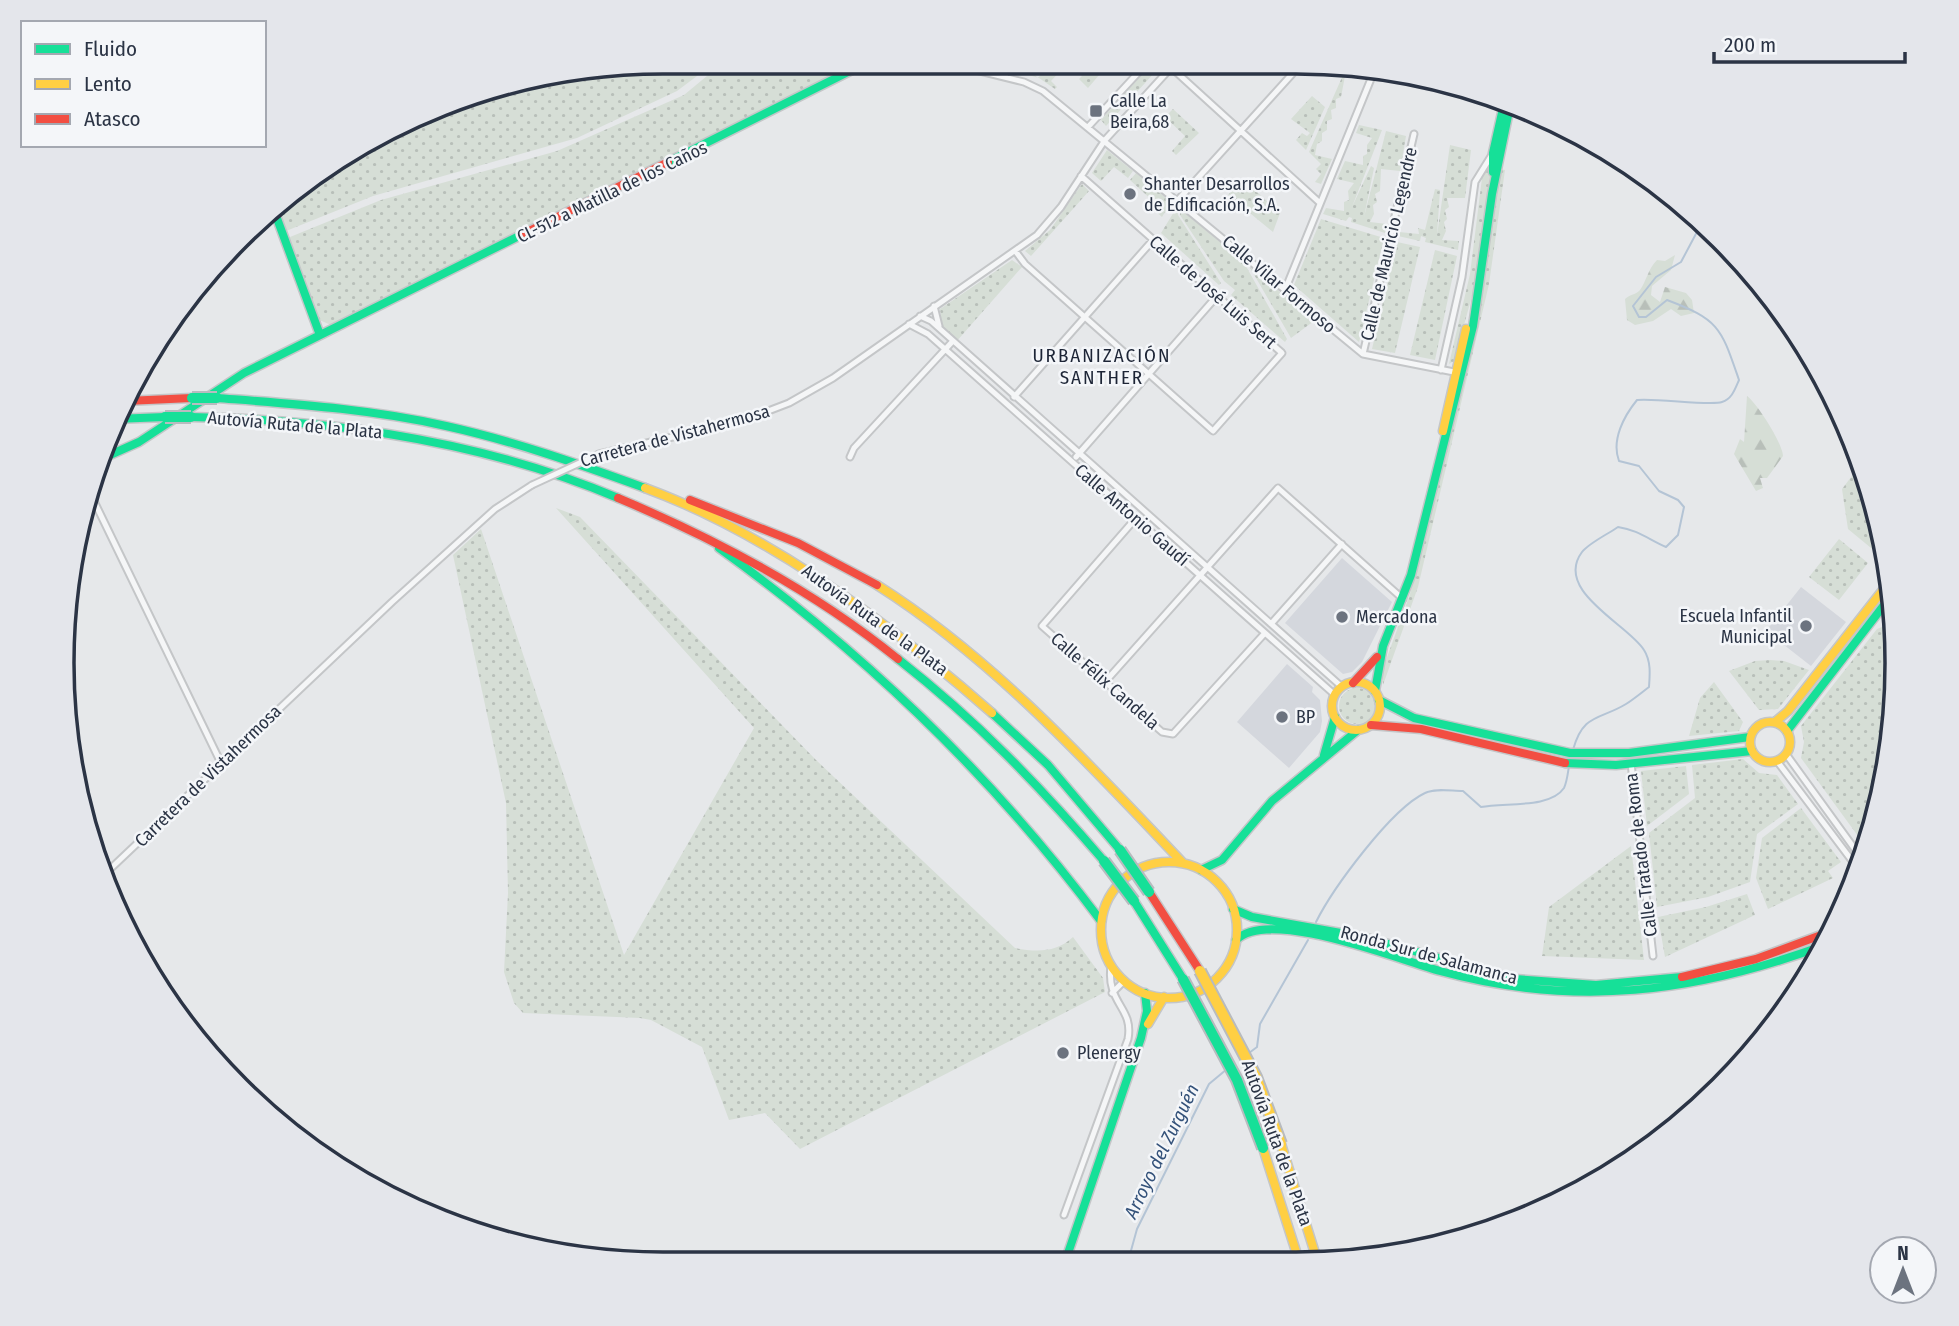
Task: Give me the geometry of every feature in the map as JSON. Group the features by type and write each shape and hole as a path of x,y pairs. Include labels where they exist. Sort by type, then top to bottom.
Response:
{"main road":[{"name":"CL-512 a Matilla de los Caños","path":"112,454 139,442 244,373 844,74"},
{"path":"1492,194 1493,153 1502,111"},
{"path":"1371,725 1379,714 1377,695 1381,653 1404,599 1470,338 1492,194 1509,113"},
{"path":"277,218 320,335"},
{"path":"1442,448 1454,372 1475,308"},
{"path":"1454,372 1459,369 1470,338"},
{"path":"1452,415 1451,399 1457,377 1454,372"},
{"name":"Autovía Ruta de la Plata","path":"135,401 217,398 326,404 473,430 562,456 624,478 743,533 855,601 939,664 1024,740 1120,850 1200,971 1256,1077 1281,1144 1314,1252"},
{"name":"Autovía Ruta de la Plata","path":"126,419 262,418 366,429 446,443 511,459 605,490 703,533 796,584 846,618 930,682 1011,754 1104,861 1134,901 1183,979 1237,1080 1263,1148 1296,1252"},
{"path":"562,456 618,471 781,535 837,561 892,594 971,656 1051,728 1184,863 1201,870 1217,882 1233,909 1236,940 1227,964 1214,980 1197,991 1164,997 1145,993 1124,981 1111,967 1103,948 1101,921 1109,898 1128,876 1151,864 1184,863"},
{"path":"511,459 670,523 716,546 787,597 926,719 996,787 1101,921"},
{"path":"1630,759 1750,737 1760,724 1776,722 1788,711 1881,593"},
{"path":"1787,731 1882,607"},
{"path":"1323,758 1343,688 1381,653"},
{"path":"1343,688 1361,683 1411,723"},
{"path":"1335,717 1344,727 1358,730"},
{"path":"1750,737 1752,751 1759,759 1781,757 1790,738 1787,731 1776,722"},
{"path":"1201,870 1222,860 1272,801 1358,730 1371,725 1411,723 1544,754 1596,760 1752,751"},
{"path":"1217,882 1222,860"},
{"name":"Ronda Sur de Salamanca","path":"1233,909 1246,918 1325,933 1543,992 1633,993 1718,981 1803,953 1814,945"},
{"name":"Ronda Sur de Salamanca","path":"1236,940 1247,931 1302,929"},
{"name":"Ronda Sur de Salamanca","path":"1444,967 1518,979 1573,984 1633,983 1715,971 1767,957 1817,939"},
{"path":"1803,953 1810,951"},
{"path":"1068,1252 1141,1038 1147,1011 1145,993"},
{"path":"1141,1038 1164,997"}],"street":[{"name":"Calle Vilar Formoso","path":"994,74 1043,91 1363,354 1454,372"},
{"path":"1088,127 1137,74"},
{"name":"Carretera de Vistahermosa","path":"111,868 220,763 486,518 532,485 598,454 742,421 789,403 833,378 1016,252 1046,226 1105,140 1166,74"},
{"path":"1178,74 1320,203"},
{"path":"1178,200 1292,74"},
{"path":"1285,289 1372,79"},
{"name":"Calle de Mauricio Legendre","path":"1363,354 1414,134"},
{"path":"1441,370 1462,277 1475,182 1493,153"},
{"name":"Calle de José Luis Sert","path":"1081,176 1282,353 1213,431 1149,373"},
{"path":"1014,397 1153,240"},
{"path":"1016,252 1025,264 1149,373"},
{"path":"1072,462 1217,296"},
{"name":"Calle Antonio Gaudí","path":"934,306 940,329"},
{"name":"Calle Antonio Gaudí","path":"920,316 940,329 1343,688"},
{"name":"Calle Antonio Gaudí","path":"920,316 928,334"},
{"name":"Calle Antonio Gaudí","path":"909,324 928,334 1265,633 1343,688"},
{"path":"850,457 854,448 952,342"},
{"path":"1105,682 1278,488 1404,599"},
{"path":"96,505 220,763"},
{"name":"Calle Félix Candela","path":"1136,519 1042,626 1105,682 1168,735 1176,733 1265,633"},
{"path":"1271,624 1342,544"},
{"path":"1781,757 1855,849"},
{"path":"1781,757 1851,859"},
{"name":"Calle Tratado de Roma","path":"1630,759 1653,956"},
{"path":"1064,1215 1128,1038 1129,1019 1112,993 1111,967"},
{"path":"1112,993 1124,981"}],"shaded area":[{"path":"1342,558 1392,602 1362,662 1352,672 1343,674 1285,623"},
{"name":"Escuela Infantil Municipal","path":"1801,587 1846,622 1811,666 1766,631"},
{"name":"BP","path":"1287,664 1313,687 1312,692 1320,700 1322,721 1320,732 1289,768 1237,722"}],"green space":[{"path":"700,74 677,91 577,138 373,196 286,231 280,215 304,195 368,152 437,118 510,94 548,85 624,75"},
{"path":"709,74 839,74 331,325 317,319 289,241 290,237 381,200 557,151 684,95"},
{"path":"1042,74 1058,74 1051,81 1057,87 1055,89 1038,78"},
{"path":"1080,74 1100,74 1088,88 1079,79 1082,76"},
{"path":"1143,74 1153,74 1106,126 1101,120"},
{"path":"1343,76 1345,76 1341,97 1336,99 1336,108 1331,110 1332,119 1327,121 1327,130 1322,133 1322,141 1317,144 1315,155 1332,159 1321,184 1315,182 1321,174 1316,169 1321,164 1309,152"},
{"path":"1312,96 1325,107 1306,150 1296,140 1302,133 1307,136 1310,133 1291,119"},
{"path":"1173,109 1199,133 1176,155 1172,151 1185,136 1165,117"},
{"path":"1359,125 1382,130 1352,207 1371,166 1374,168 1364,217 1386,131 1406,136 1400,171 1381,169 1380,191 1375,194 1377,202 1373,205 1374,214 1370,222 1387,224 1385,233 1351,222 1352,218 1349,217 1346,221 1323,214 1326,208 1344,211 1344,202 1349,200 1348,191 1354,183 1337,179 1345,161 1363,165 1363,156 1367,154 1367,145 1372,138 1356,133"},
{"path":"1450,145 1471,150 1465,198 1447,198 1449,207 1445,210 1446,231 1442,240 1459,241 1458,250 1425,242 1426,238 1421,236 1420,241 1398,236 1399,232 1419,234 1418,228 1425,230 1435,189 1440,190 1437,235"},
{"path":"1107,150 1133,171 1128,178 1114,167 1101,181 1092,173"},
{"path":"1487,168 1490,168 1490,178 1477,278 1454,361 1449,364 1470,274 1482,178"},
{"path":"1499,169 1505,170 1489,284 1418,587 1383,685 1382,671 1410,594 1478,313"},
{"path":"1136,173 1171,202 1162,217 1151,207 1154,202 1130,180"},
{"path":"1243,179 1280,213 1273,232 1228,195"},
{"path":"1082,184 1089,191 1031,256 1025,251 1050,230"},
{"path":"1177,207 1178,215 1221,283 1219,285 1161,233"},
{"path":"1180,209 1243,261 1287,339 1285,342 1231,295 1235,290 1224,281 1180,215"},
{"path":"1321,219 1384,238 1359,342 1294,285"},
{"path":"1397,242 1420,247 1395,353 1372,349"},
{"path":"1435,250 1457,256 1435,360 1410,355"},
{"path":"1675,255 1671,270 1652,286 1651,295 1660,302 1665,287 1686,293 1692,300 1694,313 1681,316 1671,309 1653,321 1635,325 1627,320 1625,299 1640,290 1657,260 1665,261"},
{"path":"1012,260 1022,267 956,342 942,326 940,309"},
{"path":"1249,266 1314,321 1291,338"},
{"path":"1747,396 1769,424 1783,456 1767,478 1760,478 1763,488 1756,491 1734,454 1740,439 1744,442"},
{"path":"1854,473 1874,551 1848,529 1842,489"},
{"path":"556,508 580,517 816,760 1015,948 1053,949 1073,937 1103,978 1105,992 800,1149 765,1113 729,1120 702,1047 651,1020 523,1013 514,1003 504,972 508,893 506,803 453,555 481,529 624,955 754,728"},
{"path":"1839,539 1868,563 1839,600 1809,577"},
{"path":"1884,626 1884,702 1874,778 1859,837 1801,758 1804,742 1801,726 1877,629"},
{"path":"1755,661 1784,661 1809,670 1778,709 1759,710 1729,671"},
{"path":"1714,682 1743,722 1739,731 1689,736 1700,698"},
{"path":"1357,688 1369,694 1375,706 1369,718 1357,724 1345,718 1339,706 1345,694"},
{"path":"1743,759 1759,773 1777,775 1798,804 1757,834 1750,882 1708,897 1657,907 1649,833 1695,798 1692,765"},
{"path":"1686,766 1689,794 1647,826 1641,771"},
{"path":"1801,808 1841,862 1828,871 1833,878 1768,909 1756,878 1762,838"},
{"path":"1631,846 1644,960 1542,956 1549,907"},
{"path":"1747,894 1755,915 1665,957 1658,917 1706,907"}],"waterway":[{"name":"Arroyo del Zurguén","path":"1573,750 1587,723 1635,698 1649,687 1650,677 1644,650 1596,606 1577,580 1576,566 1582,552 1618,527 1666,547 1678,535 1684,507 1678,500 1659,491 1639,466 1619,461 1617,445 1623,421 1637,400 1722,402 1731,396 1739,380 1728,348 1708,320 1667,300 1646,317 1639,317 1633,306 1656,277 1681,262 1697,231"},
{"name":"Arroyo del Zurguén","path":"1316,922 1349,870 1380,832 1396,815 1425,793 1438,790 1463,791 1481,807 1538,802 1557,795 1564,788 1569,766"},
{"name":"Arroyo del Zurguén","path":"1249,1053 1257,1047 1260,1024 1308,940"},
{"name":"Arroyo del Zurguén","path":"1131,1252 1137,1229 1209,1084 1227,1069"}],"traffic: fast":[{"path":"668,162 844,74"},
{"path":"1493,172 1493,153 1502,111"},
{"path":"1375,691 1383,646 1411,575 1473,326 1492,194 1509,113"},
{"path":"277,218 320,335"},
{"path":"112,454 139,442 244,373 525,233"},
{"path":"192,398 217,398"},
{"path":"217,398 361,411 418,420 521,446 645,488"},
{"path":"126,419 165,417"},
{"path":"165,417 191,417"},
{"path":"191,417 300,423 409,437 515,462 618,498"},
{"path":"719,548 825,630 924,720 1016,816 1101,921"},
{"path":"1787,731 1882,607"},
{"path":"898,659 1006,755 1104,861"},
{"path":"1379,700 1414,718 1570,753 1629,753 1750,737"},
{"path":"992,713 1048,765 1120,850"},
{"path":"1324,755 1335,717"},
{"path":"1201,870 1222,860 1272,801 1358,730"},
{"path":"1565,763 1616,765 1752,751"},
{"path":"1120,850 1149,892"},
{"path":"1104,861 1134,901"},
{"path":"1134,901 1183,979"},
{"path":"1233,909 1252,917 1363,937 1515,979 1596,985 1682,977"},
{"path":"1236,940 1252,931 1276,929 1304,932 1365,947 1440,971 1490,982 1587,992 1682,984 1729,975 1812,950"},
{"path":"1183,979 1237,1080 1263,1148"},
{"path":"1068,1252 1141,1038 1147,1011 1145,993"}],"traffic: slow":[{"path":"1443,431 1466,329"},
{"path":"645,488 692,507 784,556 872,616 992,713"},
{"path":"877,585 920,614 1000,679 1075,751 1183,863"},
{"path":"1775,722 1788,711 1881,593"},
{"path":"1356,682 1373,689 1380,706 1373,723 1356,730 1339,723 1332,706 1339,689 1356,682"},
{"path":"1770,722 1784,728 1790,742 1784,756 1770,762 1756,756 1750,742 1756,728 1770,722"},
{"path":"1169,862 1195,867 1217,882 1232,904 1237,930 1232,956 1217,978 1195,993 1169,998 1143,993 1121,978 1106,956 1101,930 1106,904 1121,882 1143,867 1169,862"},
{"path":"1200,971 1256,1077 1281,1144"},
{"path":"1148,1024 1164,997"},
{"path":"1281,1144 1314,1252"},
{"path":"1263,1148 1296,1252"}],"traffic: jam":[{"path":"525,233 668,162"},
{"path":"135,401 192,398"},
{"path":"618,498 728,549 799,589 898,659"},
{"path":"690,500 798,543 877,585"},
{"path":"1353,683 1377,657"},
{"path":"1371,725 1421,729 1565,763"},
{"path":"1149,892 1200,971"},
{"path":"1682,977 1756,959 1819,936"}],"place":[{"name":"Calle La Beira,68","path":"1096,111"},
{"name":"Shanter Desarrollos de Edificación, S.A.","path":"1130,194"},
{"name":"Mercadona","path":"1342,617"},
{"name":"Escuela Infantil Municipal","path":"1806,626"},
{"name":"BP","path":"1282,717"},
{"name":"Plenergy","path":"1063,1053"}],"district":[{"name":"URBANIZACIÓN SANTHER","path":"1102,366"}]}
